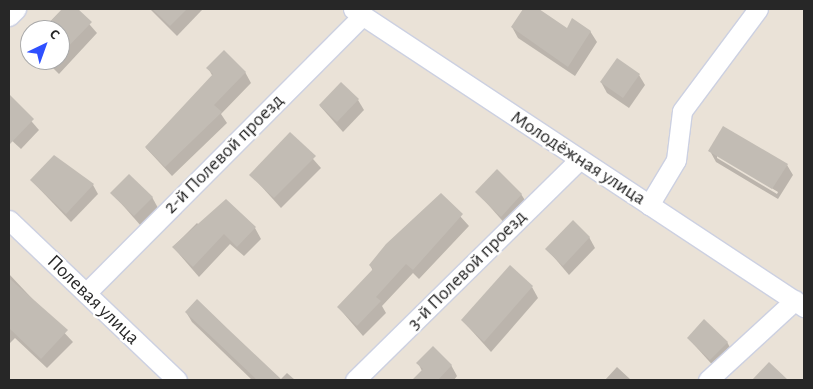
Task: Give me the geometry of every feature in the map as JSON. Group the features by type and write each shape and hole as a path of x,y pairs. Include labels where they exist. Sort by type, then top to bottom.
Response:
{"street":[{"path":"9,16 16,9"},
{"path":"649,205 676,160 682,112 758,9"},
{"name":"Молодёжная улица","path":"358,12 579,160 800,304"},
{"name":"2-й Полевой проезд","path":"86,292 358,12"},
{"name":"3-й Полевой проезд","path":"355,380 579,160"},
{"name":"Полевая улица","path":"9,220 177,380"},
{"path":"708,380 800,304"}],"building":[{"path":"62,9 78,9 92,22 70,45 70,20 52,20"},
{"path":"152,9 187,9 170,26"},
{"path":"523,9 539,9 567,28 572,18 591,31 568,67 511,27"},
{"path":"224,50 246,72 214,105 222,112 165,167 145,147 213,74 206,68"},
{"path":"617,58 640,74 623,98 600,82"},
{"path":"341,82 359,99 337,122 319,105"},
{"path":"9,94 34,119 9,145"},
{"path":"723,126 788,164 772,189 708,151"},
{"path":"290,132 316,156 274,198 249,175"},
{"path":"54,155 94,184 66,214 30,180"},
{"path":"497,169 522,194 501,217 475,192"},
{"path":"129,174 153,197 134,216 110,193"},
{"path":"441,193 463,214 413,270 406,264 376,297 381,301 357,326 337,307 373,269 369,265 386,244"},
{"path":"226,199 256,227 237,247 224,234 193,267 172,247"},
{"path":"573,220 590,237 563,266 545,249"},
{"path":"510,265 533,286 484,342 461,320"},
{"path":"9,278 68,330 41,359 9,328"},
{"path":"197,299 282,380 257,380 185,312"},
{"path":"704,319 728,342 710,360 687,338"},
{"path":"433,346 452,365 438,380 412,380 423,369 416,363"},
{"path":"769,362 788,380 752,380"}]}
